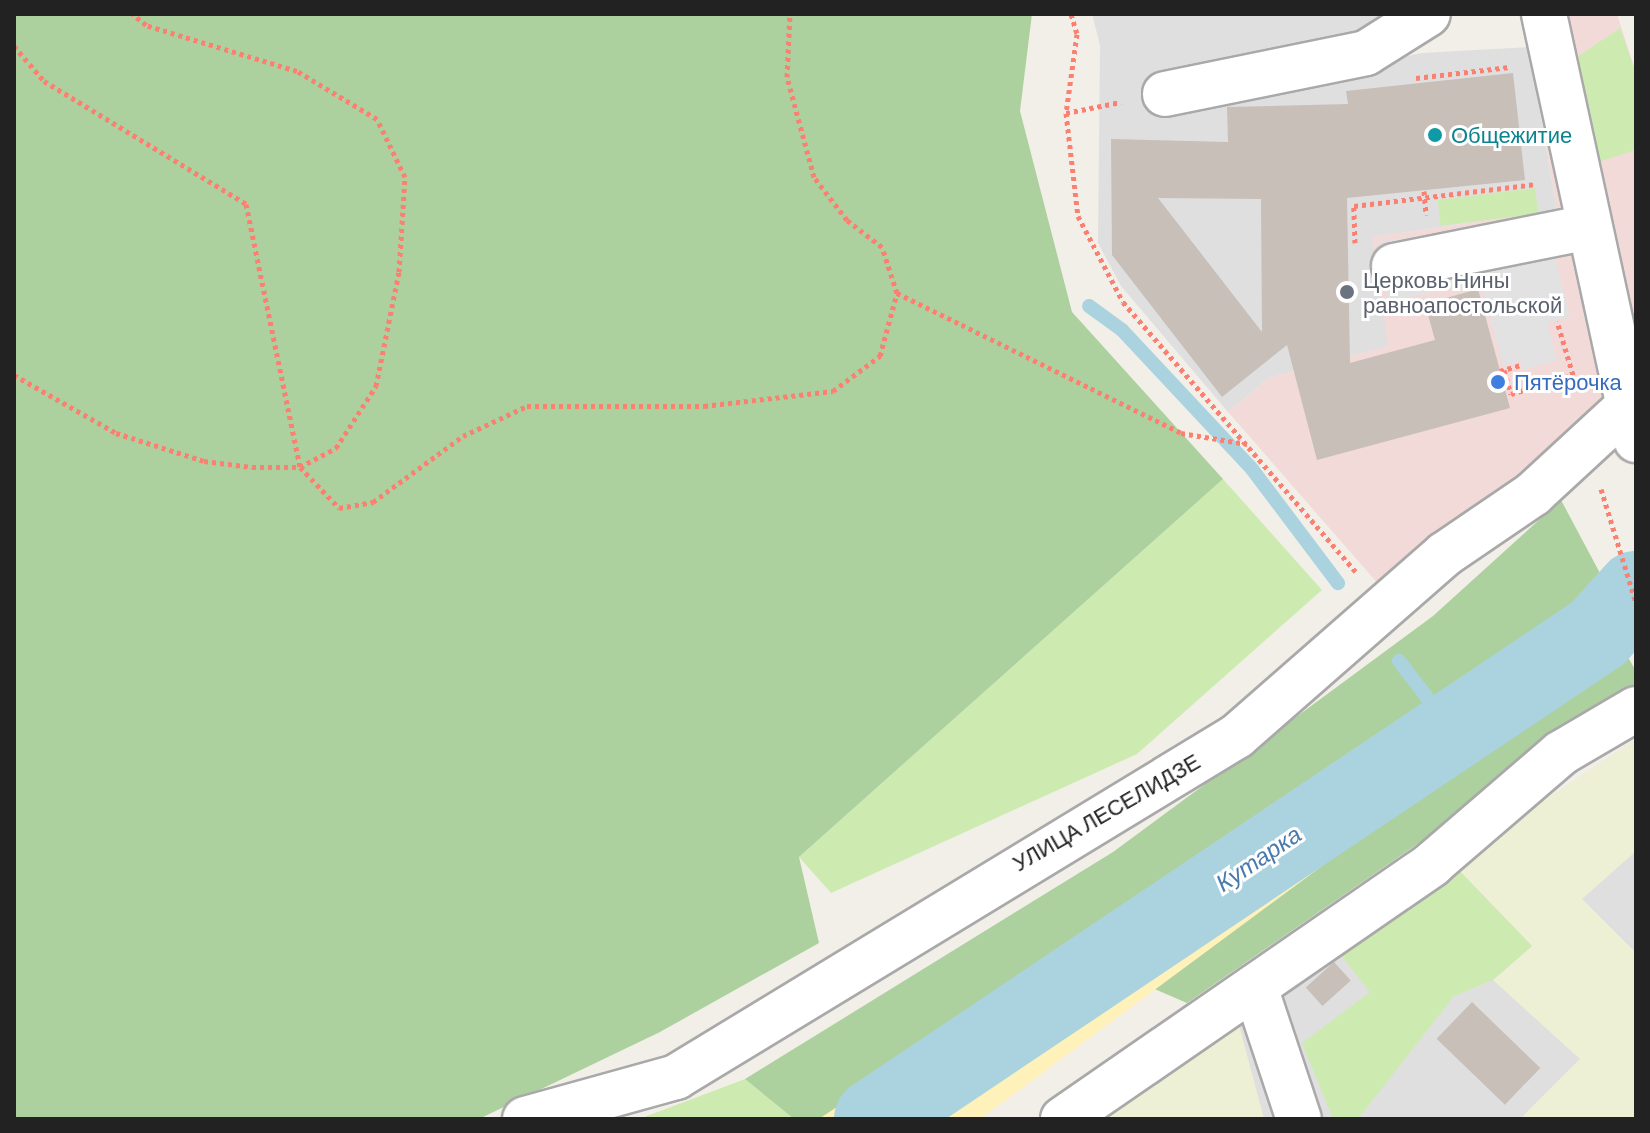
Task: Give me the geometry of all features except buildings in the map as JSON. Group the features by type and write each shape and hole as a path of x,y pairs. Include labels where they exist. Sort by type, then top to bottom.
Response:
{"street":[{"path":"1165,94 1366,53 1428,14"},
{"name":"УЛИЦА ЛЕСЕЛИДЗЕ","path":"525,1119 676,1077 1237,736 1387,609 1445,554 1533,494 1633,415 1544,14"},
{"path":"1374,260 1589,227"},
{"path":"1063,1119 1432,864 1561,753 1636,709"},
{"path":"1255,987 1299,1119"}],"path":[{"path":"14,375 116,433 204,461 300,467 336,448 376,386 399,272 405,177 377,119 310,79 146,25 133,14"},
{"path":"14,46 44,81 246,204 300,467 339,508 373,502 463,436 527,406 704,406 833,391 880,356 897,293 882,247 847,220 814,177 787,77 790,14"},
{"path":"1071,14 1077,34 1066,113 1078,216 1123,302 1387,609"},
{"path":"1400,79 1521,66"},
{"path":"1066,113 1165,94"},
{"path":"1374,260 1354,206 1537,185 1535,170"},
{"path":"897,293 1181,433 1248,444"},
{"path":"1521,365 1502,371 1511,394 1573,375 1557,321"},
{"path":"1596,475 1636,603"}],"shaded area":[{"path":"1092,14 1402,14 1285,82 1422,53 1529,47 1557,210 1373,237 1389,346 1269,378 1228,412 1121,286 1098,243 1100,45"},
{"path":"1524,14 1617,14 1636,73 1636,380 1387,594 1228,412 1269,378 1388,346 1372,237 1557,210"},
{"path":"1545,217 1570,317 1547,323 1557,360 1523,370 1520,361 1503,366 1481,283 1388,301 1380,242"},
{"path":"1636,739 1636,1119 1081,1119 1331,943"}],"green space":[{"path":"14,14 1032,14 1020,111 1072,312 1223,479 799,857 819,943 660,1032 479,1119 14,1119"},
{"path":"1620,28 1636,73 1636,150 1595,163 1571,61"},
{"path":"1535,188 1538,214 1441,226 1438,200"},
{"path":"1223,479 1322,590 1137,754 831,893 799,857"},
{"path":"1561,500 1610,592 1568,626 819,1119 794,1119 745,1079 1113,852 1433,616"},
{"path":"1621,645 1636,671 1636,693 1187,1003 1150,987"},
{"path":"1636,739 1636,851 1582,899 1636,953 1636,1119 1520,1119 1580,1059 1493,980 1532,946 1451,862"},
{"path":"1451,862 1532,946 1493,980 1454,996 1358,1119 1333,1119 1302,1043 1370,992 1331,943"},
{"path":"1235,1010 1264,1119 1081,1119"},
{"path":"745,1079 794,1119 639,1119"}],"sand":[{"path":"1636,559 1636,629 1621,645 980,1119 819,1119 1568,626"}],"waterway":[{"path":"1089,306 1122,330 1252,469 1338,583"},
{"name":"Кутарка","path":"874,1119 1598,633 1636,591"},
{"path":"1399,661 1452,730"}],"place":[{"name":"Общежитие","path":"1435,135"},
{"name":"Церковь Нины равноапостольской","path":"1347,292"},
{"name":"Пятёрочка","path":"1498,382"}]}
